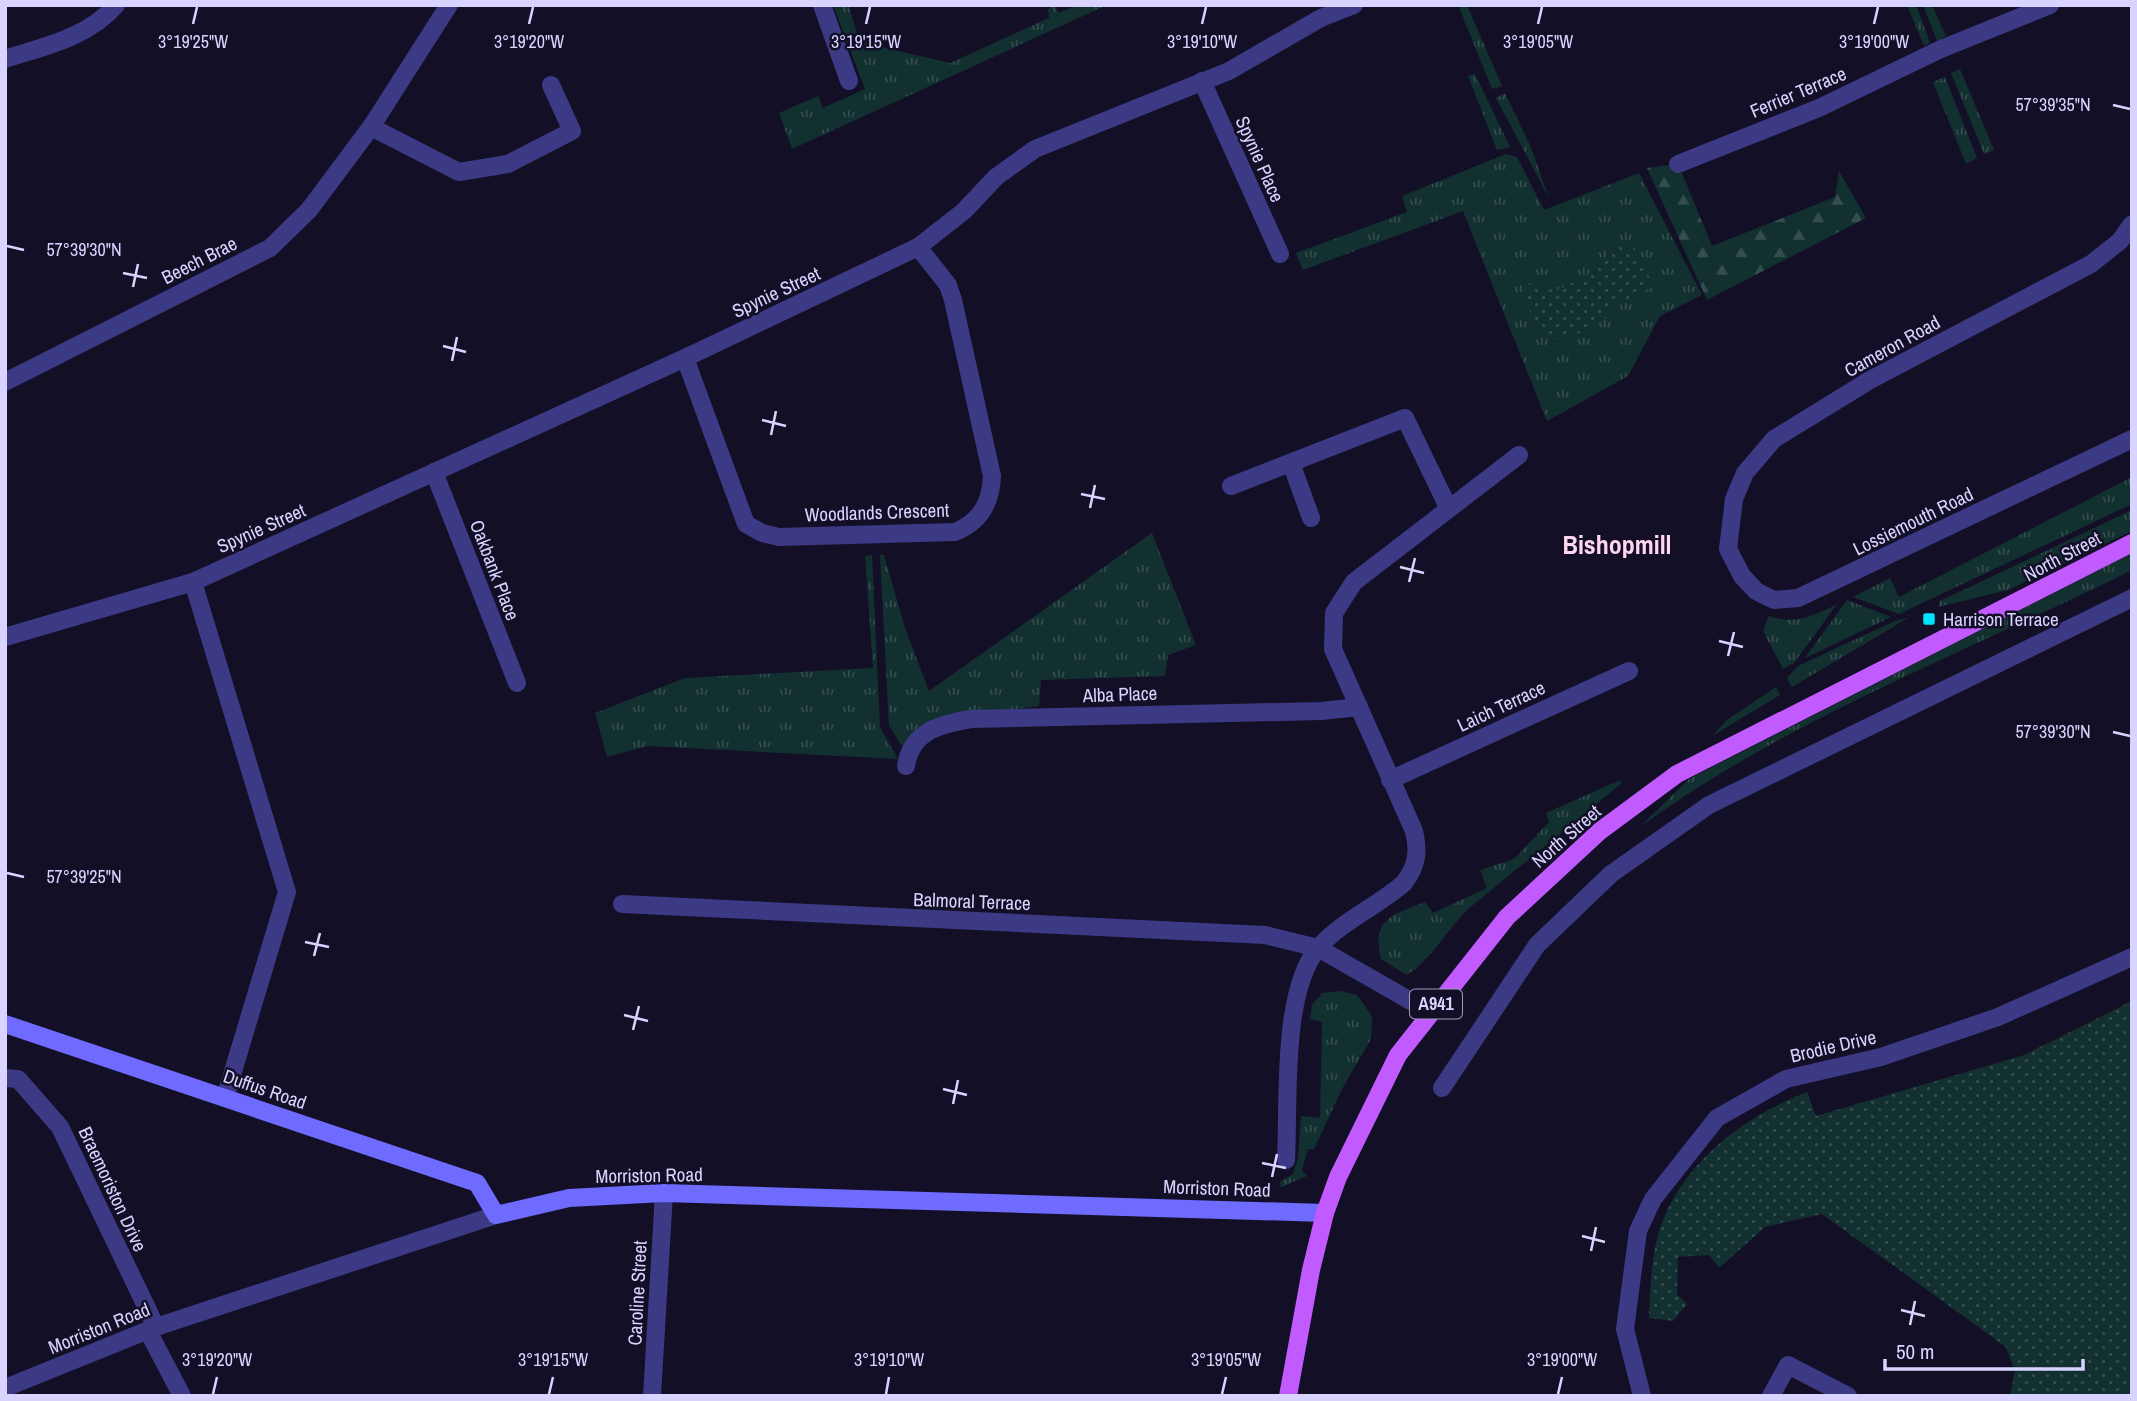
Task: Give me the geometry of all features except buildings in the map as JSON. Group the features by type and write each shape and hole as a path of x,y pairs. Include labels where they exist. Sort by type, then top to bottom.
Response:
{"main road":[{"name":"North Street","path":"1288,1396 1303,1308 1325,1213 1373,1102 1398,1055 1507,917 1600,831 1677,774 2132,543"},
{"name":"Duffus Road","path":"5,1024 477,1183 496,1215"},
{"name":"Morriston Road","path":"496,1215 569,1198 664,1193 1325,1213"}],"street":[{"path":"5,59 78,35 104,18 116,5"},
{"name":"Beech Brae","path":"5,382 270,248 309,211 371,127 449,5"},
{"path":"822,5 849,81"},
{"name":"Spynie Street","path":"5,637 192,582 685,358 918,247 964,211 996,177 1035,149 1229,71 1321,18 1354,5"},
{"name":"Ferrier Terrace","path":"1678,164 1819,108 1941,49 2050,5"},
{"name":"Spynie Place","path":"1202,81 1280,254"},
{"path":"371,127 458,172 508,164 572,131 551,85"},
{"name":"Cameron Road","path":"1728,549 1734,499 1745,473 1774,439 1870,380 2091,264 2120,241 2132,224"},
{"name":"Woodlands Crescent","path":"685,358 746,524 762,533 779,537 955,533 972,525 991,492 992,475 953,300 948,285 918,247"},
{"path":"1231,486 1405,418 1448,507"},
{"name":"Lossiemouth Road","path":"1728,549 1742,576 1756,591 1774,600 1798,598 2132,439"},
{"path":"1286,1160 1292,1019 1296,997 1318,948 1359,914 1385,900 1413,871 1418,845 1334,649 1334,613 1354,582 1519,455"},
{"path":"1291,463 1311,518"},
{"name":"Oakbank Place","path":"435,472 517,683"},
{"path":"192,582 287,892 225,1098"},
{"path":"1442,1088 1537,945 1611,874 1709,804 2132,598"},
{"name":"Laich Terrace","path":"1390,780 1629,671"},
{"name":"Alba Place","path":"906,766 912,746 928,731 939,725 971,719 1359,707"},
{"name":"Balmoral Terrace","path":"622,904 1265,934 1318,948 1430,1012"},
{"name":"Brodie Drive","path":"1642,1396 1625,1329 1638,1231 1653,1199 1717,1118 1786,1079 1881,1057 1998,1017 2132,957"},
{"name":"Braemoriston Drive","path":"12,1079 60,1126 182,1396"},
{"name":"Caroline Street","path":"652,1396 664,1193"},
{"name":"Morriston Road","path":"5,1388 152,1329 496,1215"},
{"path":"1771,1396 1788,1365 1847,1396"}],"green space":[{"path":"833,5 848,5 860,42 950,63 1049,18 1048,9 1054,5 1059,13 1078,5 1107,5 792,149 779,113 818,96 823,108 865,89"},
{"path":"1458,5 1467,5 1502,86 1492,89"},
{"path":"1907,5 1916,5 1930,43 1924,46"},
{"path":"1923,5 1932,5 1946,36 1937,41"},
{"path":"1960,69 1994,150 1984,154 1951,73"},
{"path":"1475,74 1510,147 1497,150 1468,76"},
{"path":"1945,77 1977,158 1966,164 1933,82"},
{"path":"1505,93 1530,145 1549,198 1496,98"},
{"path":"1506,154 1517,157 1544,210 1639,173 1702,295 1660,316 1628,376 1547,421 1463,211 1303,270 1296,253 1407,212 1402,196"},
{"path":"1678,164 1712,246 1835,197 1839,171 1866,218 1707,300 1647,168"},
{"path":"1628,243 1634,247 1654,287 1610,308 1606,319 1566,340 1540,336 1523,293 1526,284 1534,283 1555,291 1593,273 1597,263 1607,256 1608,251"},
{"path":"2132,477 2132,504 1899,614 1853,597 1890,578 1899,597"},
{"path":"2132,510 2132,531 2008,590 1938,607 1940,601"},
{"path":"1152,533 1196,645 1168,655 1165,676 1041,680 1039,706 941,719 918,728 902,746 889,726 880,555 884,555 905,628 929,691"},
{"path":"2132,553 2132,570 1818,719 1697,788 1640,827 1689,779"},
{"path":"872,555 880,727 898,759 648,746 607,757 595,713 685,678 873,668 865,556"},
{"path":"1847,600 1891,617 1805,658"},
{"path":"1837,604 1794,663 1783,669 1763,631 1769,616 1787,620 1804,618"},
{"path":"1908,618 1792,687 1787,678 1798,666 1897,620"},
{"path":"1776,687 1780,695 1712,736 1727,720"},
{"path":"1618,781 1622,783 1468,909 1415,969 1407,975 1381,959 1379,935 1387,920 1425,902 1433,913 1487,888 1480,870 1514,859 1549,822 1546,813"},
{"path":"1341,991 1357,995 1372,1016 1371,1039 1342,1089 1314,1149 1308,1149 1302,1170 1307,1176 1281,1187 1280,1182 1293,1174 1298,1158 1301,1116 1320,1118 1322,1022 1310,1019 1312,1005 1322,993"},
{"path":"2132,1001 2132,1396 2010,1396 2015,1371 2006,1347 1822,1214 1765,1227 1719,1268 1709,1255 1678,1257 1677,1294 1687,1304 1673,1321 1649,1318 1656,1243 1677,1192 1713,1150 1758,1116 1807,1092 1816,1116 2024,1055"}],"place":[{"name":"Harrison Terrace","path":"1929,619"}],"district":[{"name":"Bishopmill","path":"1617,545"}]}
